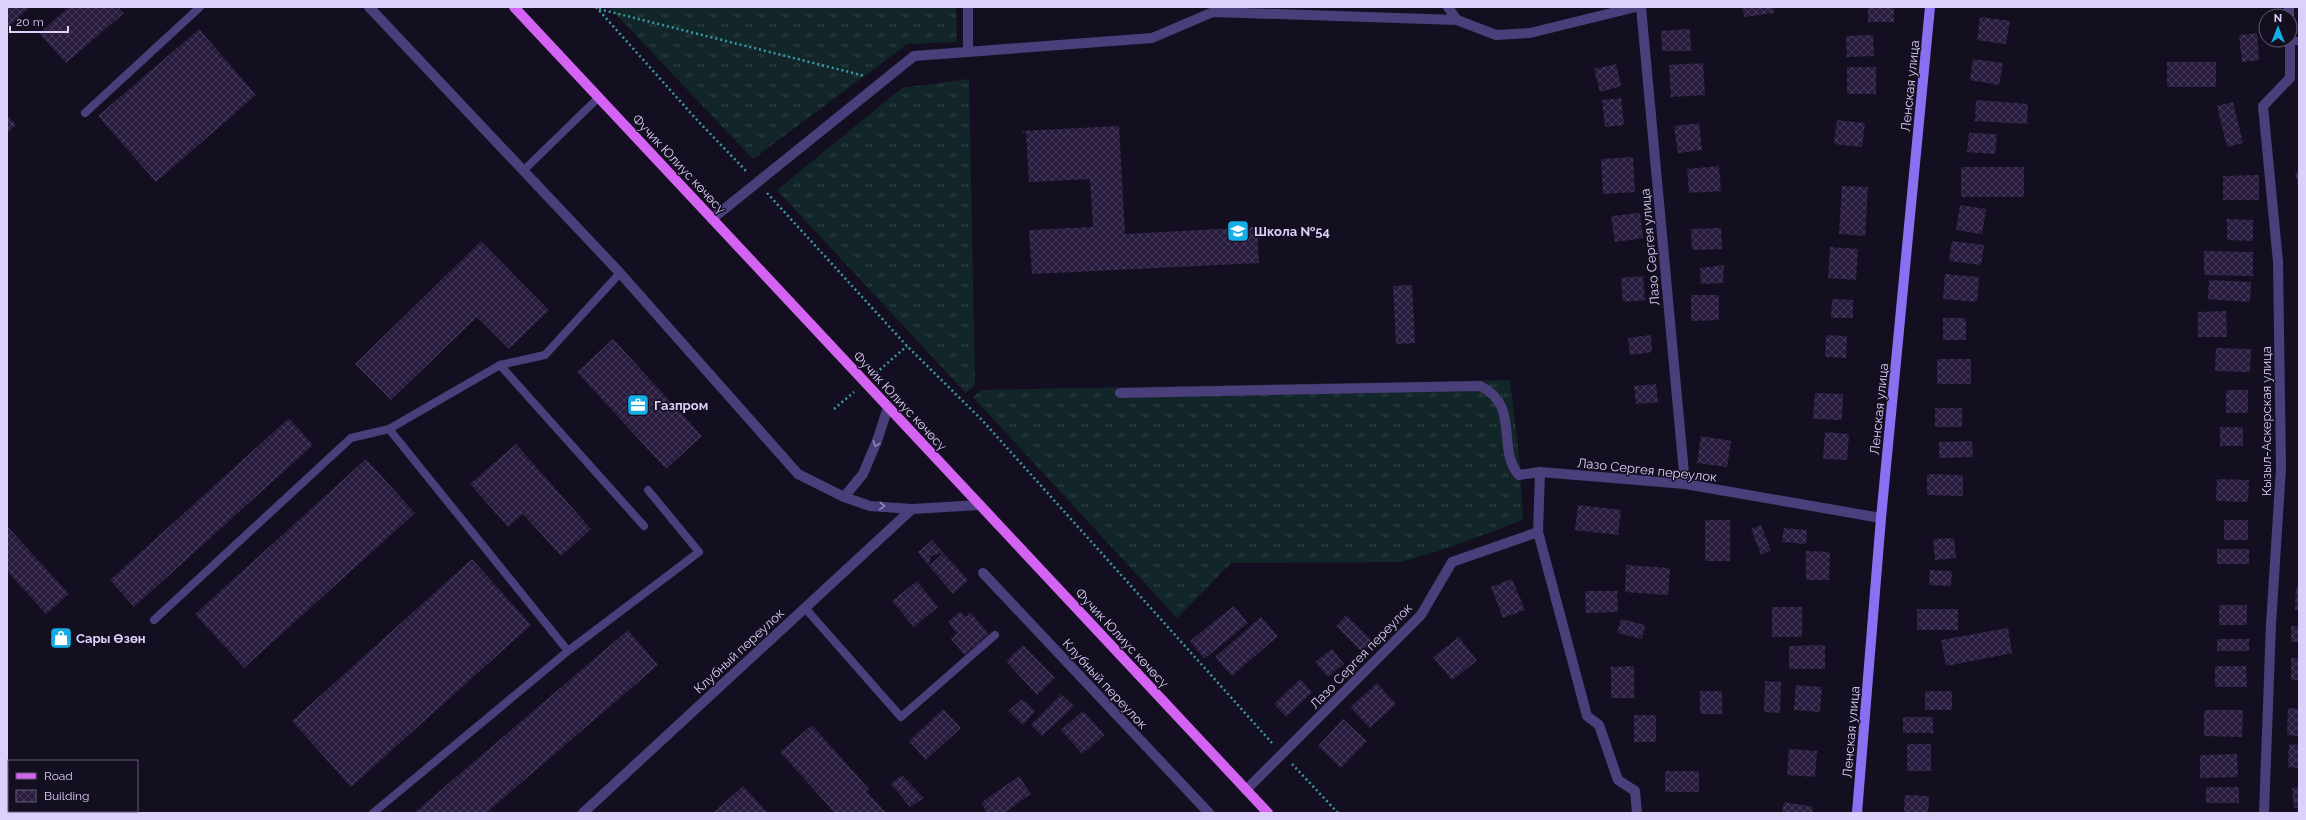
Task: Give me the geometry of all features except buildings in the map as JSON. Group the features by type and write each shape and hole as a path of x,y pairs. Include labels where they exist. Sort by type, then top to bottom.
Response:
{"main road":[{"name":"Фучик Юлиус көчөсү","path":"514,7 1268,813"},
{"name":"Ленская улица","path":"1857,813 1881,518 1930,7"}],"street":[{"path":"369,7 620,273 798,474 844,497 870,506 912,508 980,505"},
{"path":"968,7 968,52"},
{"path":"1448,7 1457,20"},
{"path":"712,218 914,56 1152,38 1213,9 1457,20 1496,35 1530,33 1636,7"},
{"name":"Лазо Сергея улица","path":"1641,7 1685,484"},
{"name":"Кызыл-Аскерская улица","path":"2264,813 2271,624 2281,468 2278,262 2263,106 2290,78 2292,48"},
{"name":"Лазо Сергея переулок","path":"1120,393 1480,386 1493,394 1506,417 1511,467 1519,475 1540,472 1685,484 1881,518"},
{"path":"844,497 863,474 877,441 888,407"},
{"path":"1540,472 1538,532 1587,716 1599,724 1618,780 1635,792 1637,813"},
{"name":"Клубный переулок","path":"583,813 912,508"},
{"name":"Лазо Сергея переулок","path":"1246,790 1421,615 1452,562 1538,532"},
{"name":"Клубный переулок","path":"983,573 1209,813"}],"lane":[{"path":"85,113 200,7"},
{"path":"524,170 599,98"},
{"path":"154,620 351,438 389,429 500,365 546,355 620,273"},
{"path":"500,365 644,526"},
{"path":"389,429 568,652"},
{"path":"373,813 568,652 699,552 648,490"},
{"path":"805,608 901,717 995,635"}],"path":[{"path":"597,8 883,81"},
{"path":"597,8 697,120 757,182 907,346 982,420 1282,754 1338,813"}],"green space":[{"path":"609,7 956,7 957,42 907,44 753,159"},
{"path":"969,79 975,385 966,393 777,190 902,88"},
{"path":"1510,380 1519,456 1523,520 1445,549 1401,562 1231,563 1177,618 973,397 981,390"}],"place":[{"name":"Школа №54","path":"1238,231"},
{"name":"Газпром","path":"638,405"},
{"name":"Сары Өзөн","path":"61,638"}]}
